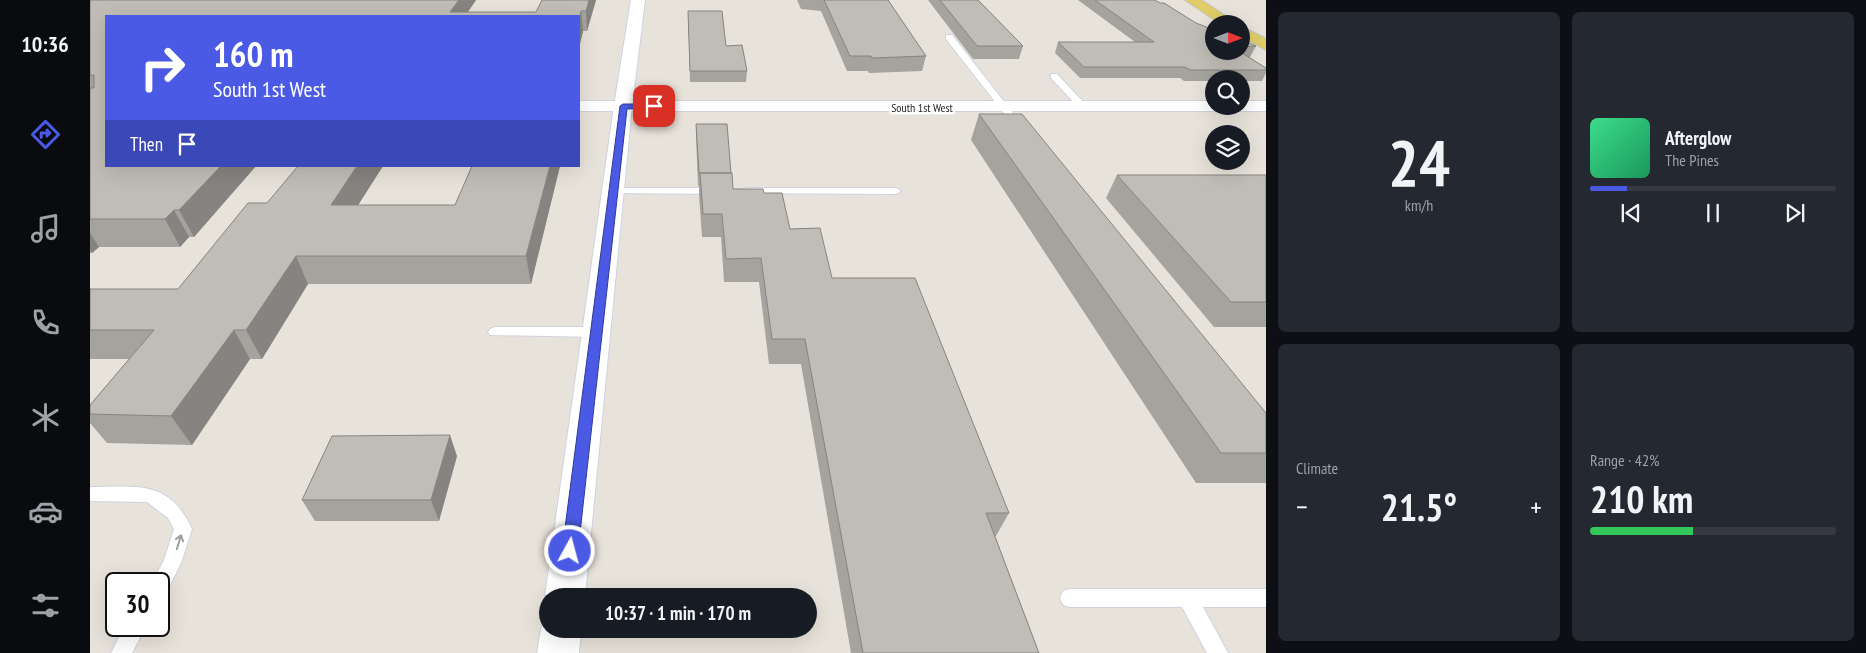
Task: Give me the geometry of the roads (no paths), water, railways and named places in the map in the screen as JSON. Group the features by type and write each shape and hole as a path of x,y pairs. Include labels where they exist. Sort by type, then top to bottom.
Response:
{"main road":[{"path":"1192,0 1216,15"},
{"path":"1250,35 1266,45"}],"street":[{"path":"566,588 623,106 638,0"},
{"name":"South 1st West","path":"580,106 1266,106"},
{"path":"558,653 560,638"}],"lane":[{"path":"949,36 1029,140"},
{"path":"1054,76 1083,107"},
{"path":"613,191 896,191"},
{"path":"495,332 596,332"},
{"path":"90,494 150,495 174,513 183,529 172,564 167,572"},
{"path":"1070,598 1266,598"},
{"path":"1187,598 1218,653"},
{"path":"121,653 130,637"}]}
